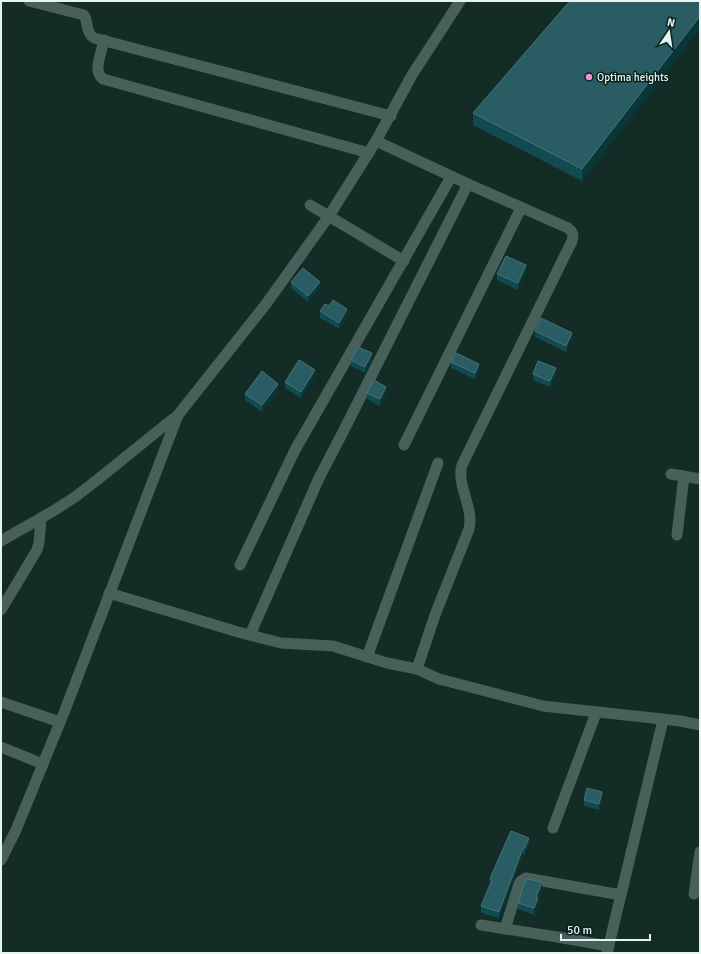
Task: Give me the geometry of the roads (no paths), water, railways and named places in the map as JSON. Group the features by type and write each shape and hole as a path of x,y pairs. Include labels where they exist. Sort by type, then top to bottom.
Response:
{"street":[{"path":"30,1 84,15 91,35 104,40 391,116"},
{"path":"1,541 74,498 178,415 266,304 329,216 391,116 412,75 460,1"},
{"path":"104,40 97,69 98,73 103,79 369,153"},
{"path":"376,141 568,228 573,234 572,241 462,465 460,475 471,520 469,529 435,615 417,669"},
{"path":"240,565 295,450 404,261 451,176"},
{"path":"250,635 319,478 468,184"},
{"path":"310,205 404,261"},
{"path":"404,445 521,208"},
{"path":"1,860 16,830 60,722 178,415"},
{"path":"366,657 438,462"},
{"path":"671,474 700,479"},
{"path":"677,535 684,476"},
{"path":"1,610 40,543 40,518"},
{"path":"109,593 250,635 290,644 333,646 387,663 417,669 439,679 543,706 700,725"},
{"path":"1,702 60,722"},
{"path":"553,828 596,712"},
{"path":"481,925 557,937 608,950 663,720"},
{"path":"1,747 43,764"},
{"path":"694,894 700,852"},
{"path":"505,929 519,884 526,878 620,895"}],"place":[{"name":"Optima heights","path":"589,77"}]}
